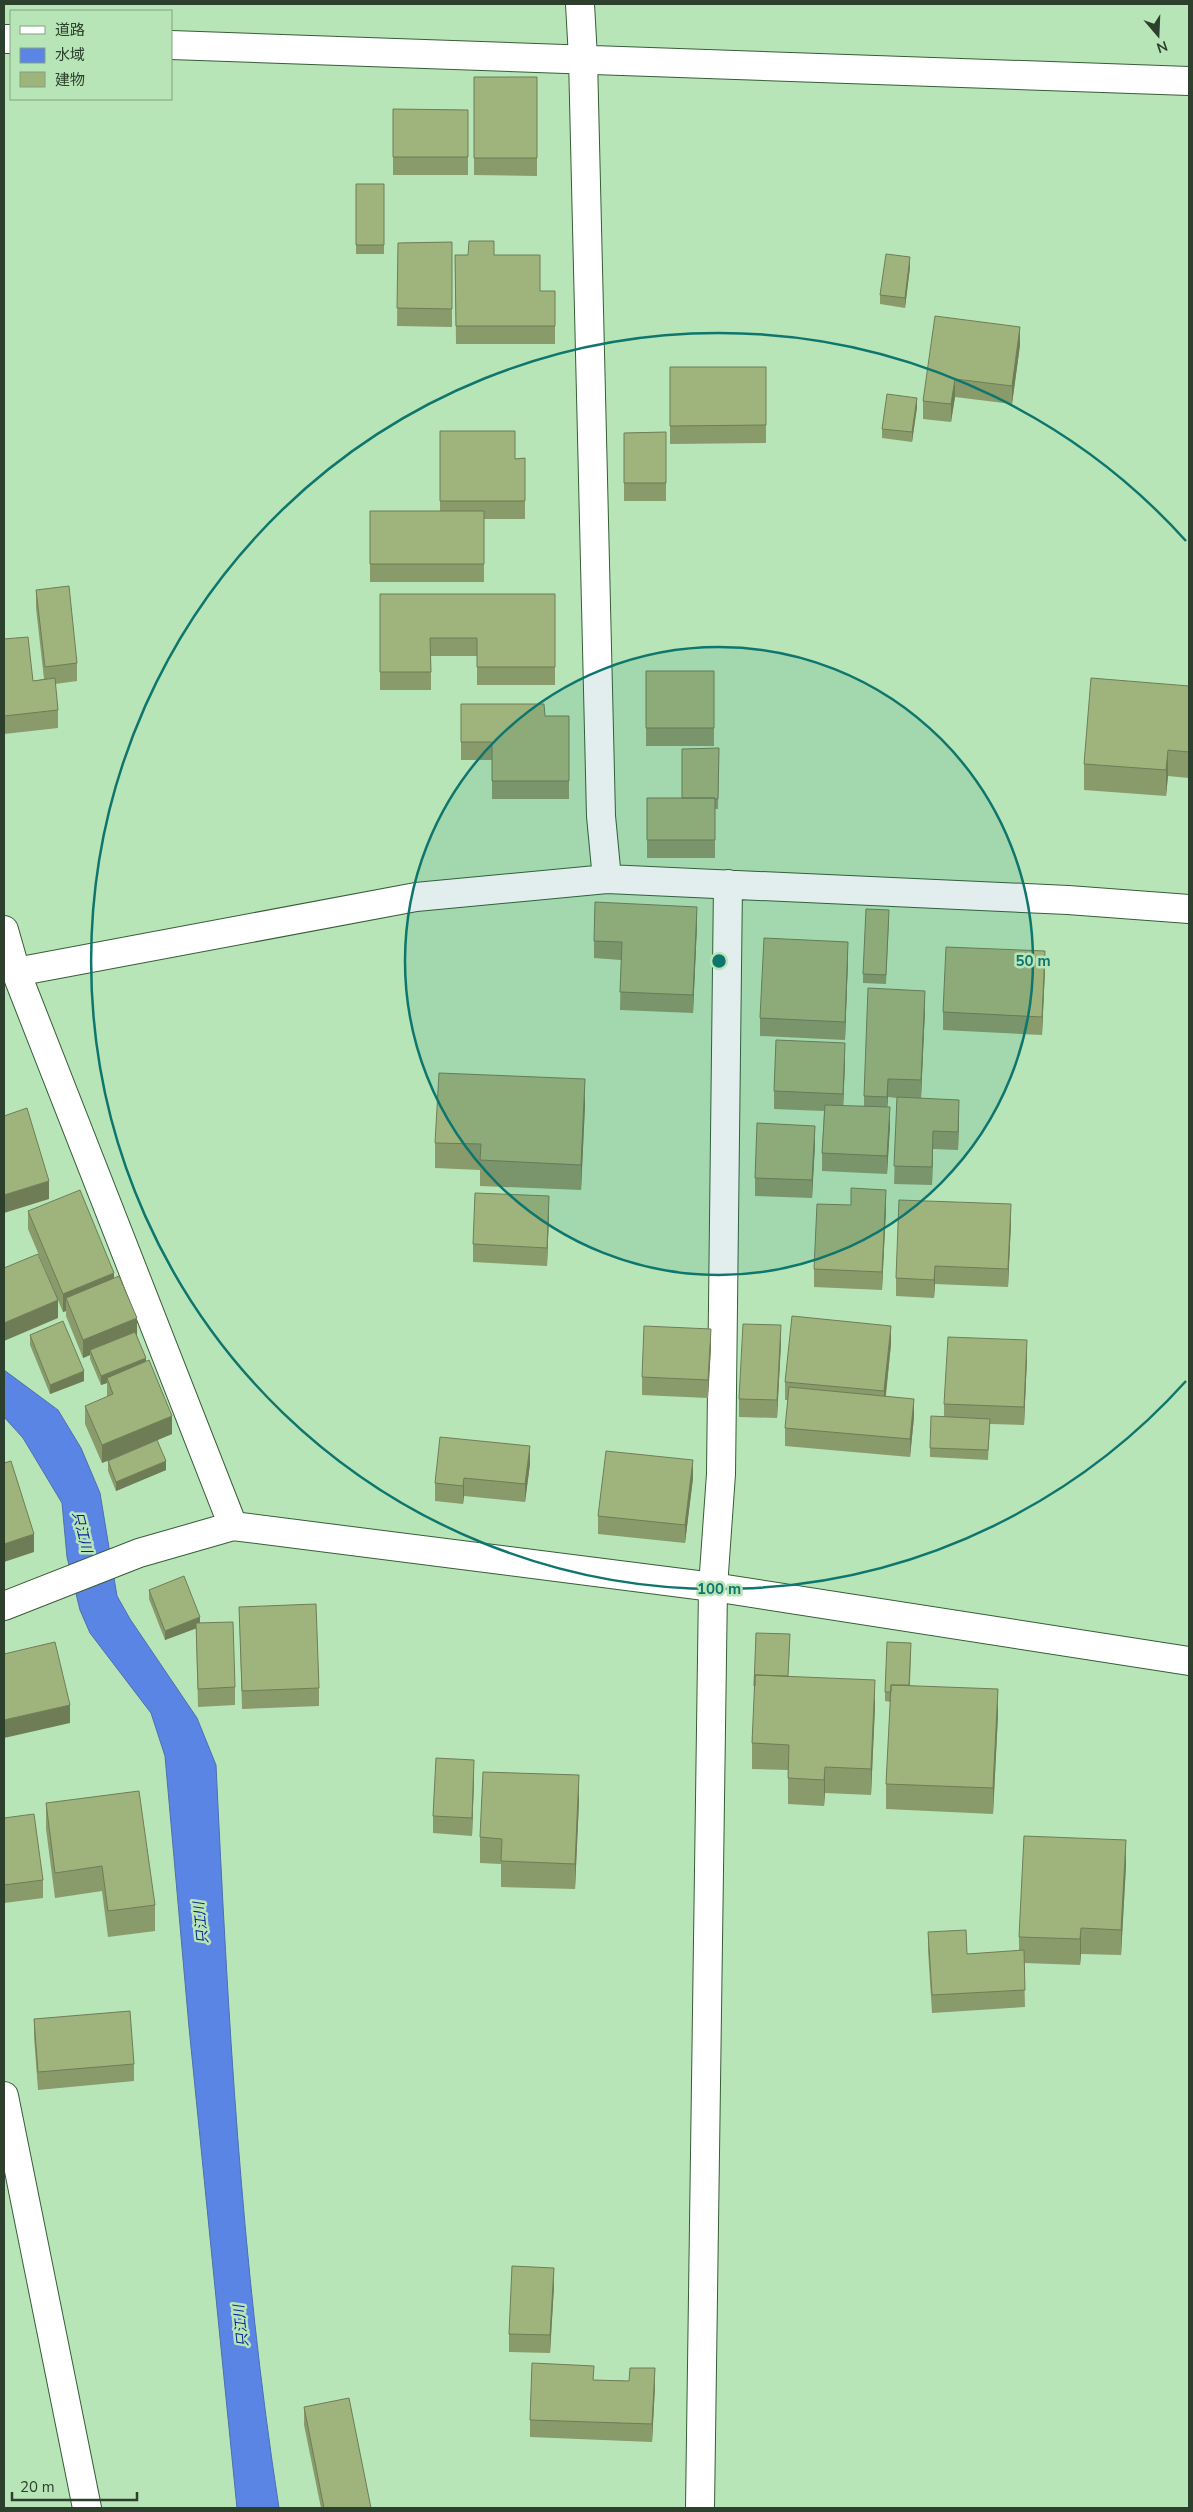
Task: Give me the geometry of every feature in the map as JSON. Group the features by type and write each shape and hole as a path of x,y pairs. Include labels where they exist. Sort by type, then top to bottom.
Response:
{"street":[{"path":"580,4 583,58 601,816 607,879"},
{"path":"172,45 583,58 1189,81"},
{"path":"16,972 416,897 607,879 1068,900 1189,909"},
{"path":"700,2508 713,1587 721,1474 728,884"},
{"path":"4,930 16,972 233,1526"},
{"path":"4,1606 44,1592 138,1553 233,1526 713,1587 1189,1661"},
{"path":"4,2096 87,2508"}],"water":[{"name":"只江川","path":"4,1370 58,1410 81,1448 100,1493 117,1596 130,1619 197,1718 216,1765 231,2045 238,2138 255,2323 279,2508 237,2508 189,2027 165,1756 151,1713 90,1633 80,1610 67,1557 62,1503 23,1438 4,1417"}],"building":[{"path":"474,77 537,77 537,158 474,158"},
{"path":"393,109 468,110 468,157 393,157"},
{"path":"356,184 384,184 384,245 356,245"},
{"path":"469,241 494,241 494,255 540,255 540,291 555,291 555,326 456,326 455,255 468,255"},
{"path":"452,242 452,309 397,308 398,243"},
{"path":"886,254 910,257 905,298 880,295"},
{"path":"935,316 1020,327 1012,386 955,379 951,404 923,401"},
{"path":"670,367 766,367 766,425 670,426"},
{"path":"887,394 917,398 912,432 882,429"},
{"path":"440,431 515,431 515,459 525,458 525,501 440,501"},
{"path":"666,432 666,483 624,483 624,433"},
{"path":"370,511 484,511 484,564 370,564"},
{"path":"69,586 77,663 45,667 36,590"},
{"path":"380,594 555,594 555,667 477,667 477,638 430,638 431,672 380,672"},
{"path":"28,637 33,681 55,678 58,710 4,716 4,639"},
{"path":"646,671 714,671 714,728 646,728"},
{"path":"1091,678 1189,686 1189,752 1168,750 1166,770 1084,764"},
{"path":"461,704 544,704 545,716 569,716 569,781 492,781 492,742 461,742"},
{"path":"719,748 718,799 682,798 682,749"},
{"path":"647,798 715,798 715,840 647,840"},
{"path":"595,902 697,907 693,995 620,992 622,942 594,941"},
{"path":"866,909 889,910 886,975 863,974"},
{"path":"764,938 848,942 845,1022 760,1018"},
{"path":"946,947 1045,951 1042,1017 943,1012"},
{"path":"868,988 925,991 921,1080 888,1079 887,1097 864,1096"},
{"path":"776,1040 845,1043 843,1094 774,1091"},
{"path":"439,1073 585,1079 581,1165 480,1160 481,1144 435,1143"},
{"path":"897,1097 959,1100 958,1132 933,1131 932,1167 894,1166"},
{"path":"825,1105 890,1107 887,1156 822,1153"},
{"path":"27,1108 49,1181 4,1195 4,1116"},
{"path":"757,1123 815,1126 812,1180 755,1178"},
{"path":"851,1188 886,1190 882,1272 814,1269 817,1204 851,1205"},
{"path":"80,1190 114,1273 63,1294 28,1211"},
{"path":"475,1193 549,1196 547,1248 473,1244"},
{"path":"899,1200 1011,1204 1008,1269 935,1266 934,1280 896,1278"},
{"path":"38,1254 58,1300 4,1323 4,1268"},
{"path":"119,1276 137,1318 83,1340 66,1298"},
{"path":"792,1316 891,1326 884,1391 785,1382"},
{"path":"63,1321 84,1371 50,1385 30,1335"},
{"path":"743,1324 781,1325 777,1400 739,1399"},
{"path":"644,1326 711,1329 708,1380 642,1377"},
{"path":"135,1332 146,1358 101,1376 90,1350"},
{"path":"948,1337 1027,1340 1024,1407 944,1404"},
{"path":"149,1360 172,1416 102,1445 85,1406 113,1394 107,1378"},
{"path":"789,1387 914,1399 910,1439 785,1428"},
{"path":"931,1416 990,1419 988,1450 930,1448"},
{"path":"440,1437 530,1446 525,1484 464,1478 463,1486 435,1483"},
{"path":"157,1440 166,1461 116,1482 108,1461"},
{"path":"606,1451 693,1460 685,1525 598,1516"},
{"path":"11,1461 34,1534 4,1544 4,1463"},
{"path":"184,1576 200,1617 165,1631 149,1590"},
{"path":"316,1604 319,1688 242,1691 239,1607"},
{"path":"233,1622 235,1687 198,1689 196,1623"},
{"path":"756,1633 790,1634 788,1676 755,1675 754,1686"},
{"path":"55,1642 70,1705 4,1720 4,1654"},
{"path":"887,1642 911,1643 909,1685 891,1685 891,1692 885,1692"},
{"path":"755,1675 875,1680 871,1769 825,1767 824,1780 788,1778 789,1745 752,1743"},
{"path":"891,1685 998,1689 993,1788 886,1784"},
{"path":"436,1758 474,1760 472,1818 433,1816"},
{"path":"483,1772 579,1775 575,1864 501,1861 502,1839 480,1837"},
{"path":"139,1791 155,1905 108,1911 102,1866 55,1873 46,1803"},
{"path":"34,1814 43,1880 4,1885 4,1818"},
{"path":"1024,1836 1126,1840 1121,1930 1081,1928 1080,1939 1019,1937"},
{"path":"966,1930 967,1954 1024,1950 1025,1990 932,1995 928,1932"},
{"path":"130,2011 134,2064 38,2072 34,2019"},
{"path":"512,2266 554,2268 550,2335 509,2334"},
{"path":"532,2363 594,2366 593,2380 629,2381 630,2368 655,2368 652,2424 530,2420"},
{"path":"349,2398 371,2508 324,2508 304,2407"}]}
